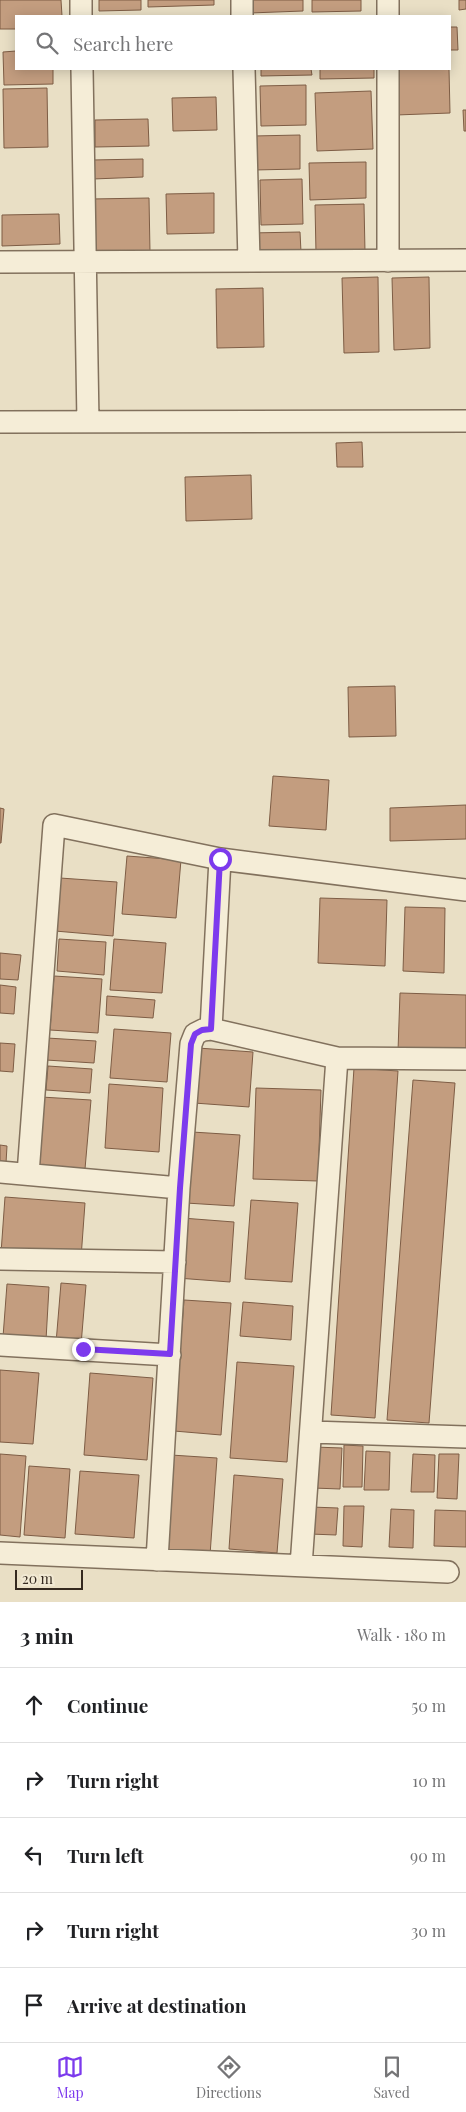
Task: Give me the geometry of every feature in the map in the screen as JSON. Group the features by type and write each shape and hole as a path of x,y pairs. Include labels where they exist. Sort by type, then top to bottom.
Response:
{"street":[{"path":"81,0 81,15"},
{"path":"242,0 242,15"},
{"path":"388,0 388,15"},
{"path":"82,70 88,422"},
{"path":"244,70 249,261"},
{"path":"388,70 388,261"},
{"path":"0,262 466,260"},
{"path":"0,422 466,420"},
{"path":"28,1174 54,825 220,859 466,890"},
{"path":"211,1029 220,859"},
{"path":"158,1560 180,1188 191,1044 195,1034 202,1030 211,1029 337,1058 466,1059"},
{"path":"301,1566 337,1058"},
{"path":"0,1172 180,1188"},
{"path":"0,1259 175,1262"},
{"path":"0,1345 170,1354"},
{"path":"311,1432 466,1438"},
{"path":"0,1553 448,1572"}],"building":[{"path":"0,0 61,0 62,15 15,15 15,29 0,29"},
{"path":"99,0 141,0 141,10 99,11"},
{"path":"148,0 214,0 214,5 148,7"},
{"path":"250,0 303,0 303,11 250,13"},
{"path":"312,0 361,0 361,11 312,12"},
{"path":"459,0 466,0 466,9 459,10"},
{"path":"451,27 457,27 458,50 451,50"},
{"path":"15,51 15,70 53,70 53,84 4,85 3,52"},
{"path":"261,70 311,70 312,75 261,76"},
{"path":"320,70 374,70 374,78 320,79"},
{"path":"395,70 449,70 450,113 396,115"},
{"path":"306,85 306,125 261,126 260,86"},
{"path":"47,88 48,147 4,148 3,89"},
{"path":"371,91 373,149 317,151 315,93"},
{"path":"216,97 217,130 173,131 172,98"},
{"path":"463,110 466,110 466,131 464,131"},
{"path":"148,119 149,146 95,147 95,120"},
{"path":"300,135 300,169 254,170 253,136"},
{"path":"143,159 143,177 93,179 92,160"},
{"path":"366,162 366,198 310,200 309,163"},
{"path":"302,179 303,224 261,225 260,180"},
{"path":"214,193 214,233 167,234 166,194"},
{"path":"149,198 150,252 92,253 91,199"},
{"path":"364,204 365,252 316,253 315,205"},
{"path":"59,214 60,244 2,246 2,215"},
{"path":"300,232 301,252 250,254 250,233"},
{"path":"378,277 379,352 344,353 342,278"},
{"path":"429,277 430,348 394,350 392,278"},
{"path":"263,288 264,347 217,348 216,289"},
{"path":"362,442 363,467 337,467 336,443"},
{"path":"251,475 252,519 186,521 185,477"},
{"path":"395,686 396,736 349,737 348,687"},
{"path":"273,776 329,780 326,830 269,826"},
{"path":"466,805 466,839 390,841 390,808"},
{"path":"0,808 4,809 1,843 0,843"},
{"path":"127,856 181,860 176,918 122,914"},
{"path":"60,878 117,882 113,936 55,931"},
{"path":"320,898 387,900 385,966 318,963"},
{"path":"405,907 445,908 444,973 403,971"},
{"path":"59,939 106,942 104,975 57,971"},
{"path":"114,939 166,943 162,993 110,990"},
{"path":"0,953 21,955 18,980 0,979"},
{"path":"54,976 102,979 98,1033 50,1030"},
{"path":"0,985 16,987 14,1014 0,1013"},
{"path":"400,993 466,995 466,1053 398,1051"},
{"path":"107,996 155,1000 153,1018 106,1015"},
{"path":"114,1029 171,1033 167,1082 110,1078"},
{"path":"47,1038 96,1041 94,1063 46,1060"},
{"path":"0,1043 15,1044 13,1072 0,1071"},
{"path":"198,1048 253,1052 249,1107 194,1103"},
{"path":"48,1066 92,1069 90,1093 46,1090"},
{"path":"354,1068 398,1071 375,1418 331,1415"},
{"path":"413,1080 455,1083 429,1423 387,1420"},
{"path":"109,1084 163,1088 159,1152 105,1148"},
{"path":"256,1088 321,1090 318,1181 253,1179"},
{"path":"41,1097 91,1100 85,1169 36,1165"},
{"path":"192,1132 240,1135 234,1206 186,1203"},
{"path":"0,1145 7,1146 6,1163 0,1162"},
{"path":"5,1197 85,1203 81,1258 1,1253"},
{"path":"251,1200 298,1203 292,1282 245,1279"},
{"path":"182,1218 234,1222 230,1282 177,1278"},
{"path":"61,1283 86,1285 81,1345 56,1343"},
{"path":"7,1284 49,1287 46,1340 3,1337"},
{"path":"184,1300 231,1303 221,1435 174,1431"},
{"path":"243,1302 293,1306 291,1340 240,1336"},
{"path":"237,1362 294,1366 287,1462 230,1458"},
{"path":"0,1370 39,1373 33,1444 0,1442"},
{"path":"90,1373 153,1378 147,1460 84,1455"},
{"path":"344,1445 363,1446 362,1487 343,1487"},
{"path":"314,1447 342,1448 340,1489 313,1488"},
{"path":"366,1451 390,1452 389,1490 364,1490"},
{"path":"0,1454 26,1456 20,1537 0,1535"},
{"path":"413,1454 435,1455 434,1492 411,1492"},
{"path":"439,1454 459,1454 457,1499 437,1498"},
{"path":"171,1455 217,1458 210,1555 163,1551"},
{"path":"29,1466 70,1469 65,1538 24,1535"},
{"path":"80,1471 139,1475 134,1538 75,1534"},
{"path":"234,1475 283,1479 277,1553 229,1549"},
{"path":"344,1506 364,1506 362,1547 343,1546"},
{"path":"311,1507 338,1508 336,1535 310,1534"},
{"path":"391,1509 414,1510 413,1548 389,1547"},
{"path":"435,1510 466,1511 466,1547 434,1546"}],"route":[{"path":"83,1349 170,1354 191,1044 195,1034 202,1030 211,1029 220,859"}]}
